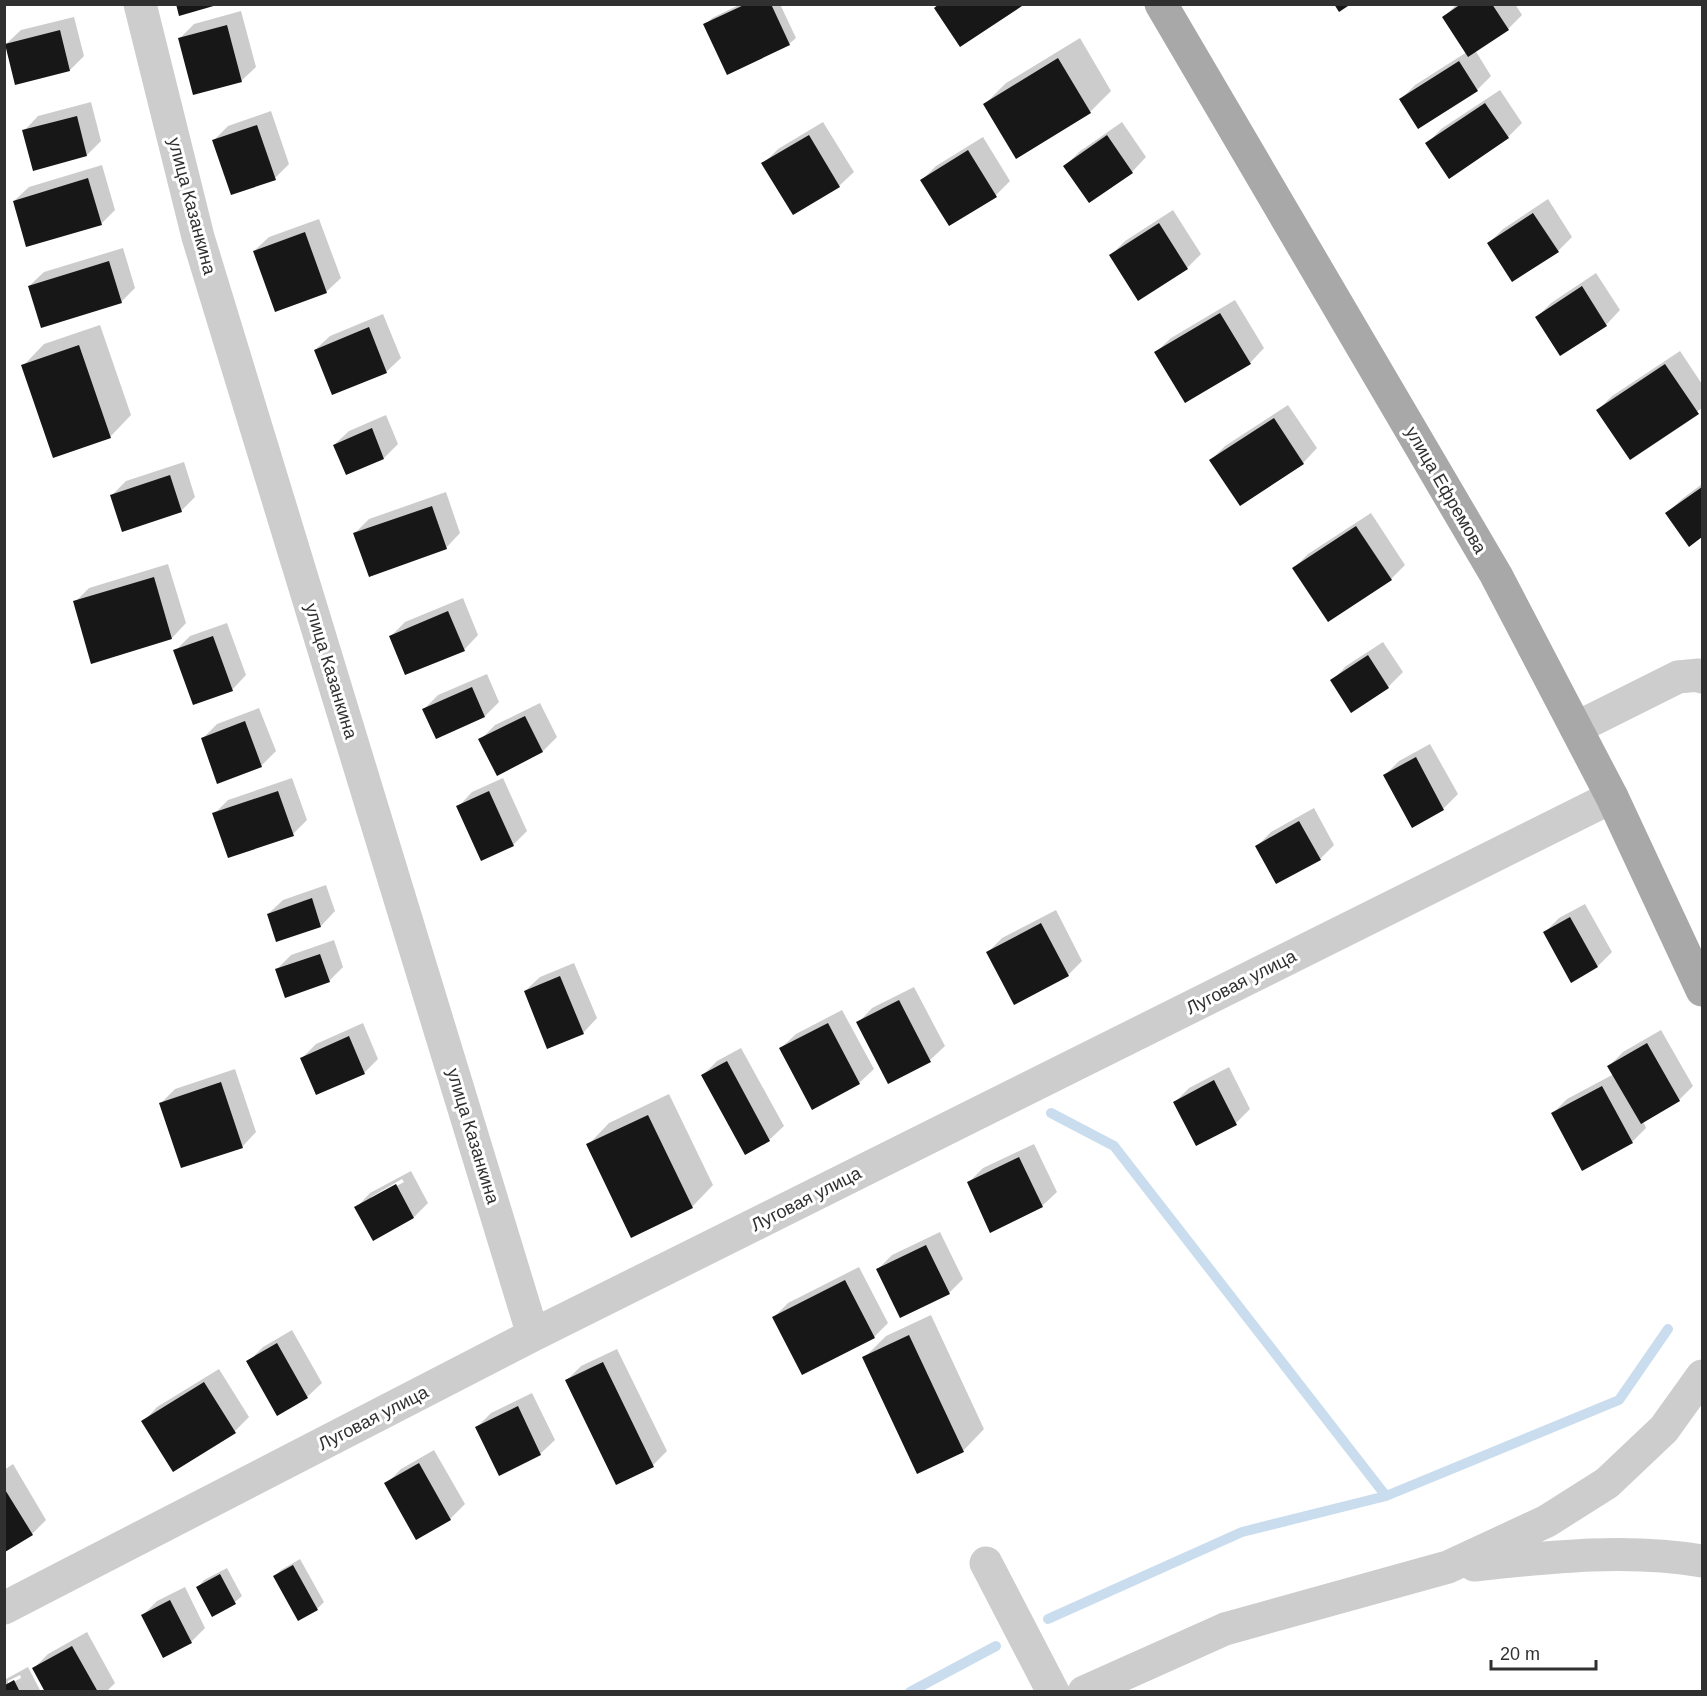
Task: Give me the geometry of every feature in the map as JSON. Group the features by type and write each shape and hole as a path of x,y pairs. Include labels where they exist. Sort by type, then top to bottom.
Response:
{"main road":[{"name":"улица Ефремова","path":"1161,4 1496,575 1612,797 1702,990"}],"street":[{"name":"улица Казанкина","path":"140,4 198,237 533,1335"},
{"path":"1576,728 1678,677 1700,675 1702,677"},
{"name":"Луговая улица","path":"4,1608 533,1335 1612,797"},
{"path":"1084,1692 1225,1629 1448,1567 1547,1521 1606,1483 1664,1429 1702,1376"},
{"path":"1448,1567 1565,1555 1676,1557 1702,1561"},
{"path":"986,1563 1053,1692"}],"building":[{"path":"176,4 217,4 217,5 179,16"},
{"path":"746,4 771,4 790,45 727,75 703,24"},
{"path":"939,4 1025,4 960,47 934,8"},
{"path":"1334,4 1351,4 1339,12"},
{"path":"1461,4 1492,4 1509,30 1468,57 1442,17"},
{"path":"227,25 242,82 193,95 178,38"},
{"path":"60,30 70,71 15,85 5,44"},
{"path":"1058,58 1091,113 1016,159 983,104"},
{"path":"1459,61 1478,91 1418,129 1399,99"},
{"path":"1485,103 1509,138 1449,179 1425,143"},
{"path":"77,116 87,156 33,171 22,130"},
{"path":"257,125 276,180 231,195 212,140"},
{"path":"809,135 840,187 793,215 761,163"},
{"path":"1107,135 1133,173 1089,203 1063,166"},
{"path":"968,150 997,197 949,226 920,180"},
{"path":"88,178 102,225 26,247 13,201"},
{"path":"1533,213 1559,252 1512,282 1487,243"},
{"path":"1159,223 1188,269 1138,301 1109,255"},
{"path":"305,232 327,293 275,312 253,251"},
{"path":"109,261 122,303 41,328 28,286"},
{"path":"1582,286 1607,326 1560,356 1535,317"},
{"path":"1220,313 1251,364 1185,403 1154,352"},
{"path":"369,327 387,373 332,395 314,350"},
{"path":"79,345 111,438 53,458 21,365"},
{"path":"1665,364 1699,414 1630,460 1596,410"},
{"path":"1274,418 1304,464 1240,506 1209,460"},
{"path":"372,428 384,459 346,475 333,445"},
{"path":"170,475 182,512 122,532 110,495"},
{"path":"1702,487 1702,537 1689,547 1665,513"},
{"path":"432,506 447,549 369,577 353,533"},
{"path":"1356,526 1392,580 1328,622 1292,568"},
{"path":"154,577 172,639 91,664 73,601"},
{"path":"448,611 465,651 405,675 389,636"},
{"path":"213,636 233,691 193,705 173,650"},
{"path":"1368,655 1389,688 1351,713 1330,680"},
{"path":"472,687 485,717 436,739 422,709"},
{"path":"525,716 543,752 497,776 478,739"},
{"path":"245,721 262,767 217,784 201,738"},
{"path":"1416,757 1444,810 1412,828 1383,775"},
{"path":"278,791 294,836 228,858 212,813"},
{"path":"489,791 514,846 481,861 456,806"},
{"path":"1299,821 1321,860 1276,884 1255,846"},
{"path":"312,898 321,927 276,942 267,914"},
{"path":"1570,917 1598,967 1571,983 1543,932"},
{"path":"1041,923 1069,976 1014,1005 986,952"},
{"path":"320,954 330,982 285,998 275,969"},
{"path":"560,976 584,1034 547,1049 524,991"},
{"path":"899,1000 931,1062 888,1084 856,1022"},
{"path":"828,1023 860,1084 812,1110 779,1048"},
{"path":"349,1036 365,1074 316,1095 300,1058"},
{"path":"1647,1043 1680,1101 1641,1124 1607,1066"},
{"path":"727,1061 770,1141 745,1155 701,1075"},
{"path":"1214,1080 1237,1125 1196,1146 1173,1102"},
{"path":"221,1082 243,1148 181,1168 159,1103"},
{"path":"1602,1086 1633,1143 1582,1171 1551,1113"},
{"path":"648,1115 693,1208 631,1238 586,1144"},
{"path":"1019,1157 1043,1207 990,1233 967,1182"},
{"path":"396,1184 414,1218 373,1241 354,1207"},
{"path":"926,1245 950,1294 900,1318 876,1269"},
{"path":"845,1280 875,1338 802,1375 772,1317"},
{"path":"909,1335 964,1452 917,1474 862,1357"},
{"path":"277,1343 308,1398 277,1416 246,1361"},
{"path":"603,1362 654,1467 616,1485 565,1380"},
{"path":"204,1382 236,1433 173,1472 141,1421"},
{"path":"518,1406 541,1455 499,1476 475,1427"},
{"path":"419,1463 451,1520 416,1540 384,1483"},
{"path":"4,1488 33,1535 5,1552 4,1550"},
{"path":"293,1565 318,1610 298,1621 273,1576"},
{"path":"220,1574 236,1604 212,1617 196,1587"},
{"path":"170,1600 192,1643 163,1658 141,1615"},
{"path":"72,1646 98,1692 45,1692 32,1668"},
{"path":"14,1680 20,1692 5,1692 5,1685"}],"waterway":[{"path":"1051,1113 1114,1146 1386,1496"},
{"path":"1048,1619 1242,1532 1386,1496 1619,1400 1668,1329"},
{"path":"910,1692 996,1646"}]}
